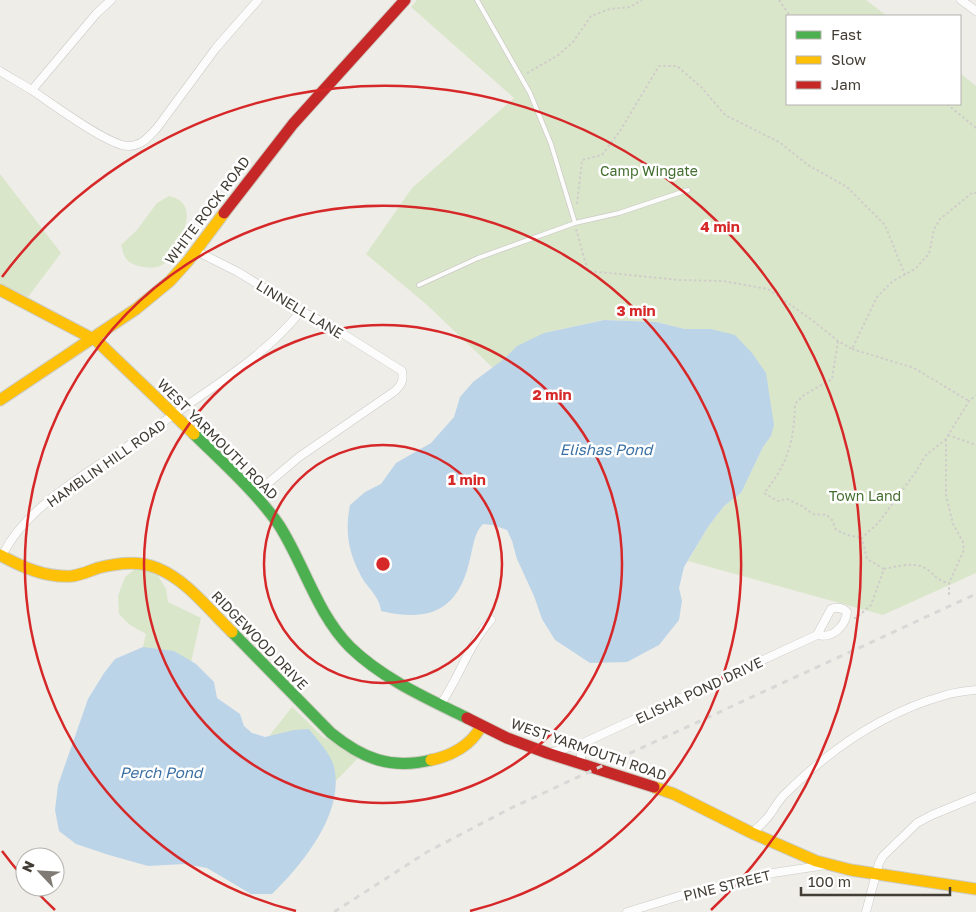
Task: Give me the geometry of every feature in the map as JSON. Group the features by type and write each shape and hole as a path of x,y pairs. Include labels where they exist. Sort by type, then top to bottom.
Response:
{"main road":[{"name":"WHITE ROCK ROAD","path":"0,400 160,292 180,272 286,132 405,0"},
{"name":"WEST YARMOUTH ROAD","path":"0,290 93,338 194,434 263,504 279,525 295,553 326,615 348,645 364,660 383,673 481,726 547,753 674,794 752,833 828,865 976,889"},
{"name":"RIDGEWOOD DRIVE","path":"1,556 26,568 57,576 77,575 112,565 134,562 152,565 169,574 187,587 330,733 349,747 378,761 409,764 439,759 469,744 476,738 481,726"}],"street":[{"path":"32,90 110,0"},
{"path":"0,71 116,143 128,146 138,144 146,140 157,128 216,48 258,0"},
{"path":"961,0 976,11"},
{"name":"LINNELL LANE","path":"196,251 238,272 301,311 329,325 402,371 404,379 394,391 299,457 254,495"},
{"name":"HAMBLIN HILL ROAD","path":"1,556 12,538 44,505 96,466 173,416 238,370 279,336 301,311"},
{"path":"817,635 830,609 837,607 844,609 847,612 846,618"},
{"name":"ELISHA POND DRIVE","path":"547,753 581,744 817,635 823,637 835,633 842,626 846,618"},
{"path":"440,705 454,684 480,634 492,620"},
{"path":"752,833 770,815 782,797 823,759 848,740 874,725 921,704 946,695 976,690"},
{"path":"581,744 581,763"},
{"path":"866,912 879,863 883,856 917,823 976,797"},
{"name":"PINE STREET","path":"627,912 686,894 773,873 828,865"}],"lane":[{"path":"477,0 530,93 551,144 575,224"},
{"path":"418,285 478,258 575,224 619,213 688,190"}],"path":[{"path":"520,76 562,51 573,42 591,16 610,9 630,7 642,0"},
{"path":"778,0 789,15"},
{"path":"577,206 582,160 602,155 620,131 659,66 677,66 702,88 725,115 779,142 808,165 847,187 885,225 905,275"},
{"path":"948,105 976,128"},
{"path":"852,349 877,297 893,281 915,269 929,254 934,229 940,219 972,193 976,193"},
{"path":"575,224 588,271 678,280 723,281 768,289 838,341 852,349 914,368 969,401"},
{"path":"838,341 832,379 804,395 795,404 794,431 786,458 774,481 764,493 778,501 787,499 813,514 827,515 832,520 836,530 848,536 862,538"},
{"path":"862,538 878,522 910,480 926,455 946,439 969,401 976,395"},
{"path":"948,435 976,445"},
{"path":"946,439 946,495 953,524 964,550 949,583 949,595"},
{"path":"862,538 868,559 884,569 900,565 922,566 940,581 949,583"},
{"path":"846,618 856,618 871,605 884,569"}],"green space":[{"name":"Camp Wingate","path":"417,0 866,0 886,15 786,15 786,105 961,105 961,74 976,86 976,573 883,615 688,561 708,527 724,506 741,493 763,447 771,436 711,329 685,329 656,322 603,320 544,333 493,368 426,304 366,254 412,188 514,98 411,7"},
{"path":"0,174 61,253 28,297 0,283"},
{"path":"169,196 178,199 183,204 187,217 186,225 174,252 167,261 157,267 151,268 131,263 125,256 121,245 137,230 157,203"},
{"path":"139,566 153,568 166,589 168,602 201,618 185,689 143,647 146,634 130,625 119,614 118,596 125,577"},
{"path":"292,707 323,737 361,755 317,800 266,740"}],"water":[{"name":"Elishas Pond","path":"604,320 656,322 685,329 711,329 735,335 752,353 766,373 774,425 771,436 763,447 741,493 724,506 708,527 684,567 679,588 682,601 679,620 659,645 627,662 590,663 555,640 542,619 507,530 483,524 475,537 464,580 457,593 448,603 438,610 426,614 397,614 381,611 378,601 360,574 350,549 348,524 350,505 365,492 381,484 396,463 431,443 454,417 460,397 473,382 504,359 517,346 544,333"},
{"name":"Perch Pond","path":"143,647 174,651 196,664 214,682 217,698 240,714 244,726 252,733 265,737 294,730 309,729 330,756 334,767 336,784 327,820 308,853 272,894 251,894 207,868 184,864 148,866 109,855 76,844 59,831 55,810 58,785 88,699 115,659"}],"railway":[{"path":"334,912 427,852 513,807 976,594"}],"traffic: fast":[{"path":"194,434 250,490 279,525 328,620 350,647 376,669 421,695 467,718"},
{"path":"232,632 331,733 343,742 377,760 402,764 431,760"}],"traffic: slow":[{"path":"0,400 136,309 170,281 188,261 224,213"},
{"path":"0,290 97,341 194,434"},
{"path":"0,555 34,571 62,576 82,574 98,568 120,564 150,565 168,573 188,588 232,632"},
{"path":"431,760 446,756 460,749 472,739 481,726"},
{"path":"654,787 674,794 752,833 816,861 851,870 976,889"}],"traffic: jam":[{"path":"224,213 293,124 405,0"},
{"path":"467,718 507,738 547,753 654,787"}],"park label":[{"name":"Town Land","path":"865,495"}]}
